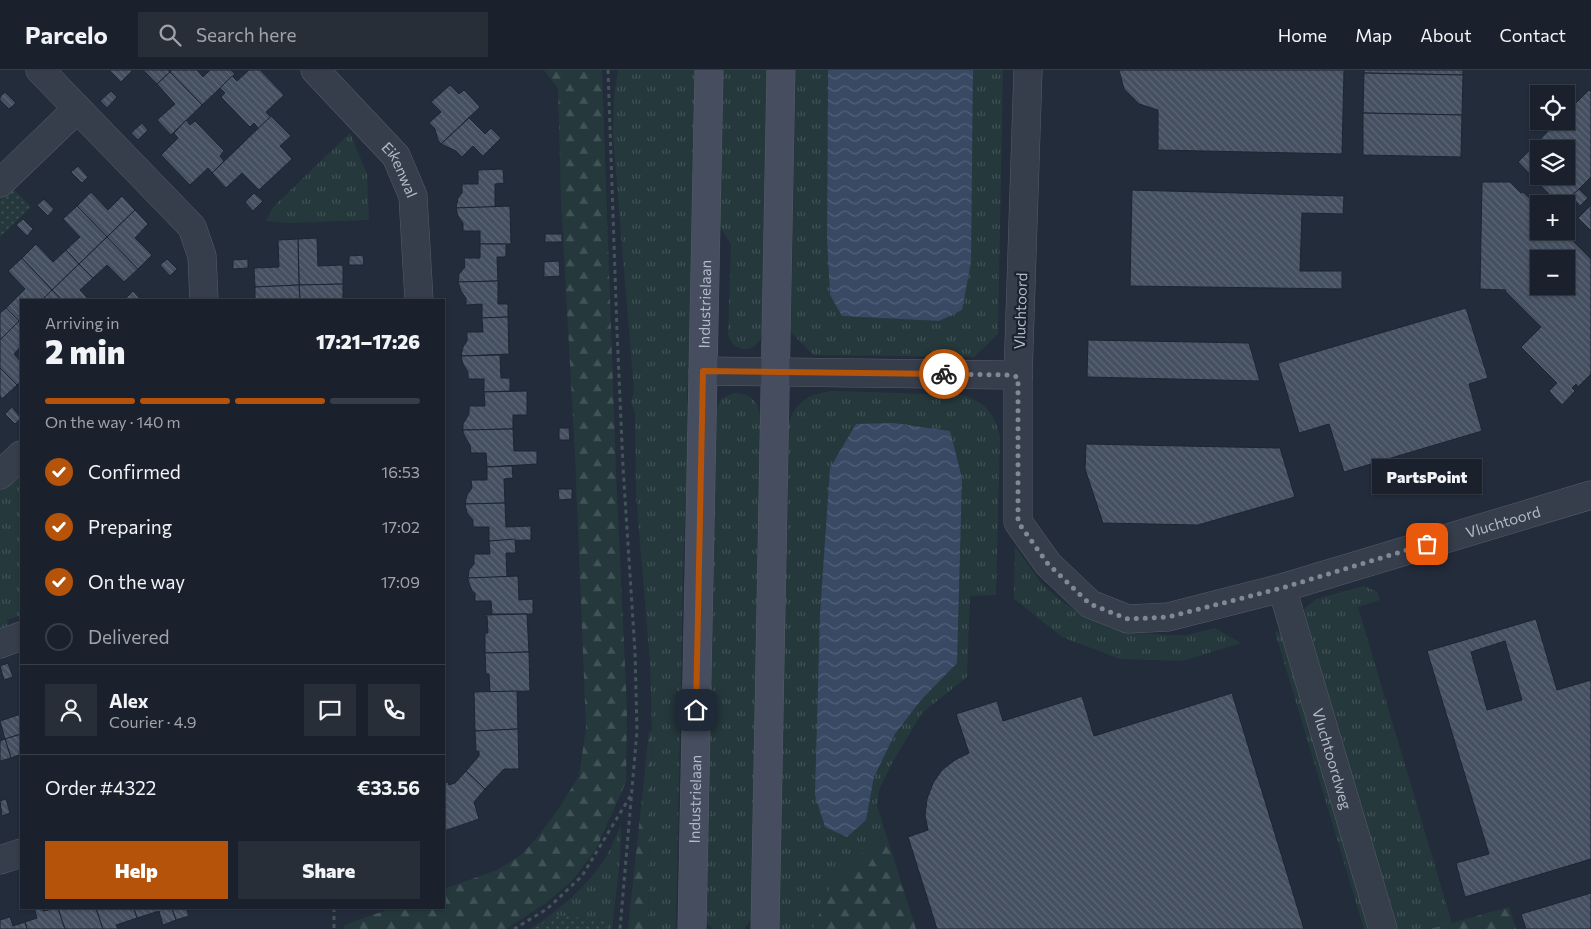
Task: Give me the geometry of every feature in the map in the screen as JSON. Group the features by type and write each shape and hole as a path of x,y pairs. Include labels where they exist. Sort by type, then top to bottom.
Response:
{"main road":[{"name":"Industrielaan","path":"692,929 709,70"},
{"path":"765,929 781,70"}],"street":[{"path":"40,70 192,228 202,256 204,299"},
{"name":"Eikenwal","path":"315,70 396,156 413,196 419,299"},
{"name":"Vluchtoord","path":"1028,70 1018,377 1018,522 1048,564 1090,604 1128,619 1168,617 1282,588 1591,495"},
{"path":"0,183 77,109"},
{"path":"703,371 1010,375 1018,377"},
{"path":"0,475 20,456"},
{"name":"Vluchtoordweg","path":"1282,588 1383,929"},
{"path":"0,644 20,636"},
{"path":"0,860 20,853"}],"path":[{"path":"608,70 617,341 635,652 637,731 620,929"},
{"path":"514,929 547,909 582,876 633,793"},
{"path":"334,909 334,929"}],"green space":[{"path":"544,70 602,70 616,472 627,710 626,782 596,849 573,880 546,903 506,929 343,929 345,925 389,909 445,909 445,889 497,870 521,855 559,808 579,776 586,728 575,455 561,201 558,89"},
{"path":"618,70 696,70 676,929 648,929 652,731 650,663 636,494 635,413 631,402 634,391 613,136 614,97"},
{"path":"722,70 768,70 762,334 760,341 756,345 746,349 735,346 728,335 731,245 718,223"},
{"path":"796,70 828,70 827,240 830,295 842,316 939,321 971,262 973,70 1003,70 998,334 974,357 813,355 791,332"},
{"path":"350,133 367,174 369,220 289,223 266,221 273,207"},
{"path":"0,175 31,207 0,237"},
{"path":"824,392 961,395 976,401 987,409 995,420 1000,436 996,595 970,596 967,677 922,713 892,763 879,790 877,806 886,834 855,859 831,886 813,929 776,929 787,430 797,406 809,397","holes":["856,424 893,424 950,431 921,700 895,734 874,777 866,820"]},
{"path":"734,393 740,393 753,400 760,412 760,418 762,418 753,916 744,929 713,929 705,917 715,412 721,399"},
{"path":"20,472 20,615 7,620 9,629 0,632 0,490"},
{"path":"1015,546 1041,583 1060,600 1084,616 1109,628 1137,633 1187,635 1215,628 1241,643 1182,661 1120,659 1062,637 1014,599"},
{"path":"1364,586 1377,592 1380,600 1358,607 1452,923 1430,929 1390,929 1301,616 1304,609 1316,599"},
{"path":"1285,630 1376,929 1364,929 1275,632"},
{"path":"652,731 648,929 628,929 649,732"},
{"path":"621,825 620,860 612,929 530,929 562,906 590,878 606,857"},
{"path":"886,834 916,929 813,929 831,886 855,859"},
{"path":"1509,907 1516,929 1430,929"},
{"path":"555,915 608,921 607,929 533,929"}],"water":[{"path":"828,70 973,70 971,262 962,310 939,321 842,316 830,295 827,240"},
{"path":"893,423 950,431 962,478 957,663 921,700 895,734 874,777 866,820 847,837 825,827 815,795 820,614 830,468 856,424"}],"building":[{"path":"109,70 133,70 121,82"},
{"path":"143,70 168,70 170,72 157,84"},
{"path":"171,70 197,70 203,77 210,70 231,70 235,74 202,105 170,72"},
{"path":"249,70 260,70 284,95 266,112 271,117 259,129 254,123 250,127 221,97 225,93 220,88 232,76 237,81"},
{"path":"1119,70 1344,70 1342,154 1158,150 1158,110 1139,104 1124,89"},
{"path":"1364,70 1463,70 1463,75 1364,73"},
{"path":"170,72 202,105 171,135 157,120 175,104 157,84"},
{"path":"1364,73 1463,75 1462,115 1363,113"},
{"path":"450,85 459,94 464,90 480,107 441,144 435,129 429,123 441,112 431,102"},
{"path":"1589,90 1591,92 1591,177 1573,195 1548,195 1540,185 1575,185 1575,140 1539,140 1549,130 1575,130 1575,104"},
{"path":"111,91 117,97 107,108 100,101"},
{"path":"5,92 16,103 9,109 0,100 0,97"},
{"path":"1363,113 1462,115 1461,157 1363,155"},
{"path":"271,116 291,136 280,146 292,159 259,190 242,173 226,188 212,173"},
{"path":"469,118 485,134 491,128 501,138 483,156 473,146 462,157 456,151 441,144"},
{"path":"186,120 190,125 195,121 224,151 220,156 224,161 212,173 208,168 190,185 161,155 178,138 174,133"},
{"path":"142,123 148,130 138,140 131,133"},
{"path":"1530,150 1530,174 1518,162"},
{"path":"78,166 88,177 82,183 71,172"},
{"path":"503,169 504,183 495,184 495,207 456,208 458,198 462,193 462,184 478,184 478,170"},
{"path":"1482,182 1510,182 1530,199 1530,240 1572,240 1591,259 1591,374 1578,387 1576,384 1572,388 1575,391 1562,405 1549,391 1557,383 1521,347 1541,327 1506,290 1480,289"},
{"path":"1579,189 1588,198 1580,206 1575,200 1575,195 1572,195"},
{"path":"1132,190 1344,196 1343,214 1302,213 1300,271 1342,271 1342,289 1130,286"},
{"path":"91,192 108,210 122,196 135,210 107,237 77,206"},
{"path":"254,193 263,201 253,211 245,202"},
{"path":"44,199 54,209 48,216 37,205"},
{"path":"1591,205 1591,231 1578,218"},
{"path":"77,206 107,237 79,264 66,250 80,237 63,219"},
{"path":"510,206 511,244 480,244 480,231 463,231 463,223 458,216 456,208"},
{"path":"135,210 148,224 135,238 152,255 138,269 107,237"},
{"path":"23,219 33,229 27,236 16,225"},
{"path":"545,234 562,234 562,242 545,242"},
{"path":"107,237 138,269 124,282 107,265 93,278 79,264"},
{"path":"317,238 318,266 343,265 343,284 299,285 298,239"},
{"path":"298,239 299,285 255,287 254,268 279,267 278,240"},
{"path":"36,244 53,262 66,250 79,264 52,290 22,258"},
{"path":"480,244 506,244 506,257 497,257 498,281 458,282 459,274 465,267 464,258 480,258"},
{"path":"363,255 364,265 349,265 349,256"},
{"path":"22,258 52,290 43,299 20,299 19,321 6,308 25,289 8,271"},
{"path":"167,259 177,269 170,276 160,265"},
{"path":"248,259 248,268 233,269 233,260"},
{"path":"559,261 560,276 544,277 544,262"},
{"path":"79,264 93,278 80,290 88,299 61,299 52,290"},
{"path":"498,281 498,304 508,304 508,317 482,318 482,304 466,305 466,298 458,282"},
{"path":"343,284 343,299 300,299 299,285"},
{"path":"299,285 300,299 255,299 255,287"},
{"path":"52,290 61,299 43,299"},
{"path":"133,291 140,299 128,299 126,298"},
{"path":"6,308 19,321 0,340 0,313"},
{"path":"1466,308 1488,378 1469,384 1482,431 1344,472 1329,424 1299,433 1278,363"},
{"path":"508,317 509,354 461,356 467,341 467,332 483,332 482,318"},
{"path":"19,321 20,347 14,354 20,361 20,382 17,385 0,368 0,340"},
{"path":"1088,340 1249,343 1260,381 1087,377"},
{"path":"500,355 501,378 510,378 510,391 484,392 484,379 468,379 468,372 461,356"},
{"path":"0,368 17,385 2,399 0,396"},
{"path":"527,391 527,415 513,415 513,429 463,430 463,424 469,414 469,406 485,406 484,392"},
{"path":"12,407 20,419 15,424 5,414"},
{"path":"559,428 569,428 570,440 559,440"},
{"path":"513,429 514,451 537,451 537,464 487,467 486,453 471,453 470,445 463,433 463,430"},
{"path":"1086,444 1280,448 1295,497 1198,525 1103,523 1085,469"},
{"path":"512,466 513,478 504,479 505,503 465,504 467,495 472,488 471,480 487,480 487,467"},
{"path":"558,489 572,489 572,499 559,500"},
{"path":"505,503 506,527 531,526 531,540 489,541 489,527 473,527 473,520 467,513 465,504"},
{"path":"515,539 516,553 506,553 507,577 468,578 469,570 474,564 474,554 490,554 489,541"},
{"path":"518,576 519,600 533,599 533,614 492,614 491,601 475,601 475,593 472,591 468,580 468,578"},
{"path":"527,614 529,652 485,653 485,633 488,633 487,616 484,615"},
{"path":"1536,619 1557,690 1591,680 1591,859 1465,897 1456,863 1489,854 1427,651","holes":["1505,641 1522,700 1487,710 1471,652"]},
{"path":"529,652 530,691 490,692 489,674 486,674 485,653"},
{"path":"8,663 13,677 4,680 0,666"},
{"path":"517,691 518,729 475,731 474,692"},
{"path":"1232,693 1304,929 937,929 908,837 928,830 925,815 927,799 933,783 942,770 955,760 969,753 956,714 997,701 1003,721 1082,696 1094,736"},
{"path":"20,714 20,734 5,739 0,721"},
{"path":"518,729 519,769 504,769 485,789 466,771 479,756 479,751 476,751 475,731"},
{"path":"20,734 20,754 11,758 5,739"},
{"path":"5,739 11,758 0,761 0,741"},
{"path":"466,771 485,789 474,802 479,819 445,831 445,783 448,782 449,785 455,783"},
{"path":"6,799 10,813 2,816 0,801"},
{"path":"1591,893 1591,929 1526,929 1521,914"},
{"path":"34,909 42,909 43,911 58,909 65,929 27,929 25,922 37,918"},
{"path":"58,909 96,909 103,929 65,929"},
{"path":"96,909 134,909 137,918 116,925 118,929 103,929"},
{"path":"134,909 172,909 176,920 163,925 159,911 137,918"},
{"path":"172,909 186,909 189,916 176,920"},
{"path":"10,917 13,926 25,922 27,929 0,929 0,920"}],"way so far":[{"path":"944,374 1010,375 1018,377 1018,522 1048,564 1090,604 1128,619 1168,617 1282,588 1427,544"}],"place":[{"name":"PartsPoint","path":"1427,544"}],"route":[{"path":"696,710 703,371 944,374"}]}
